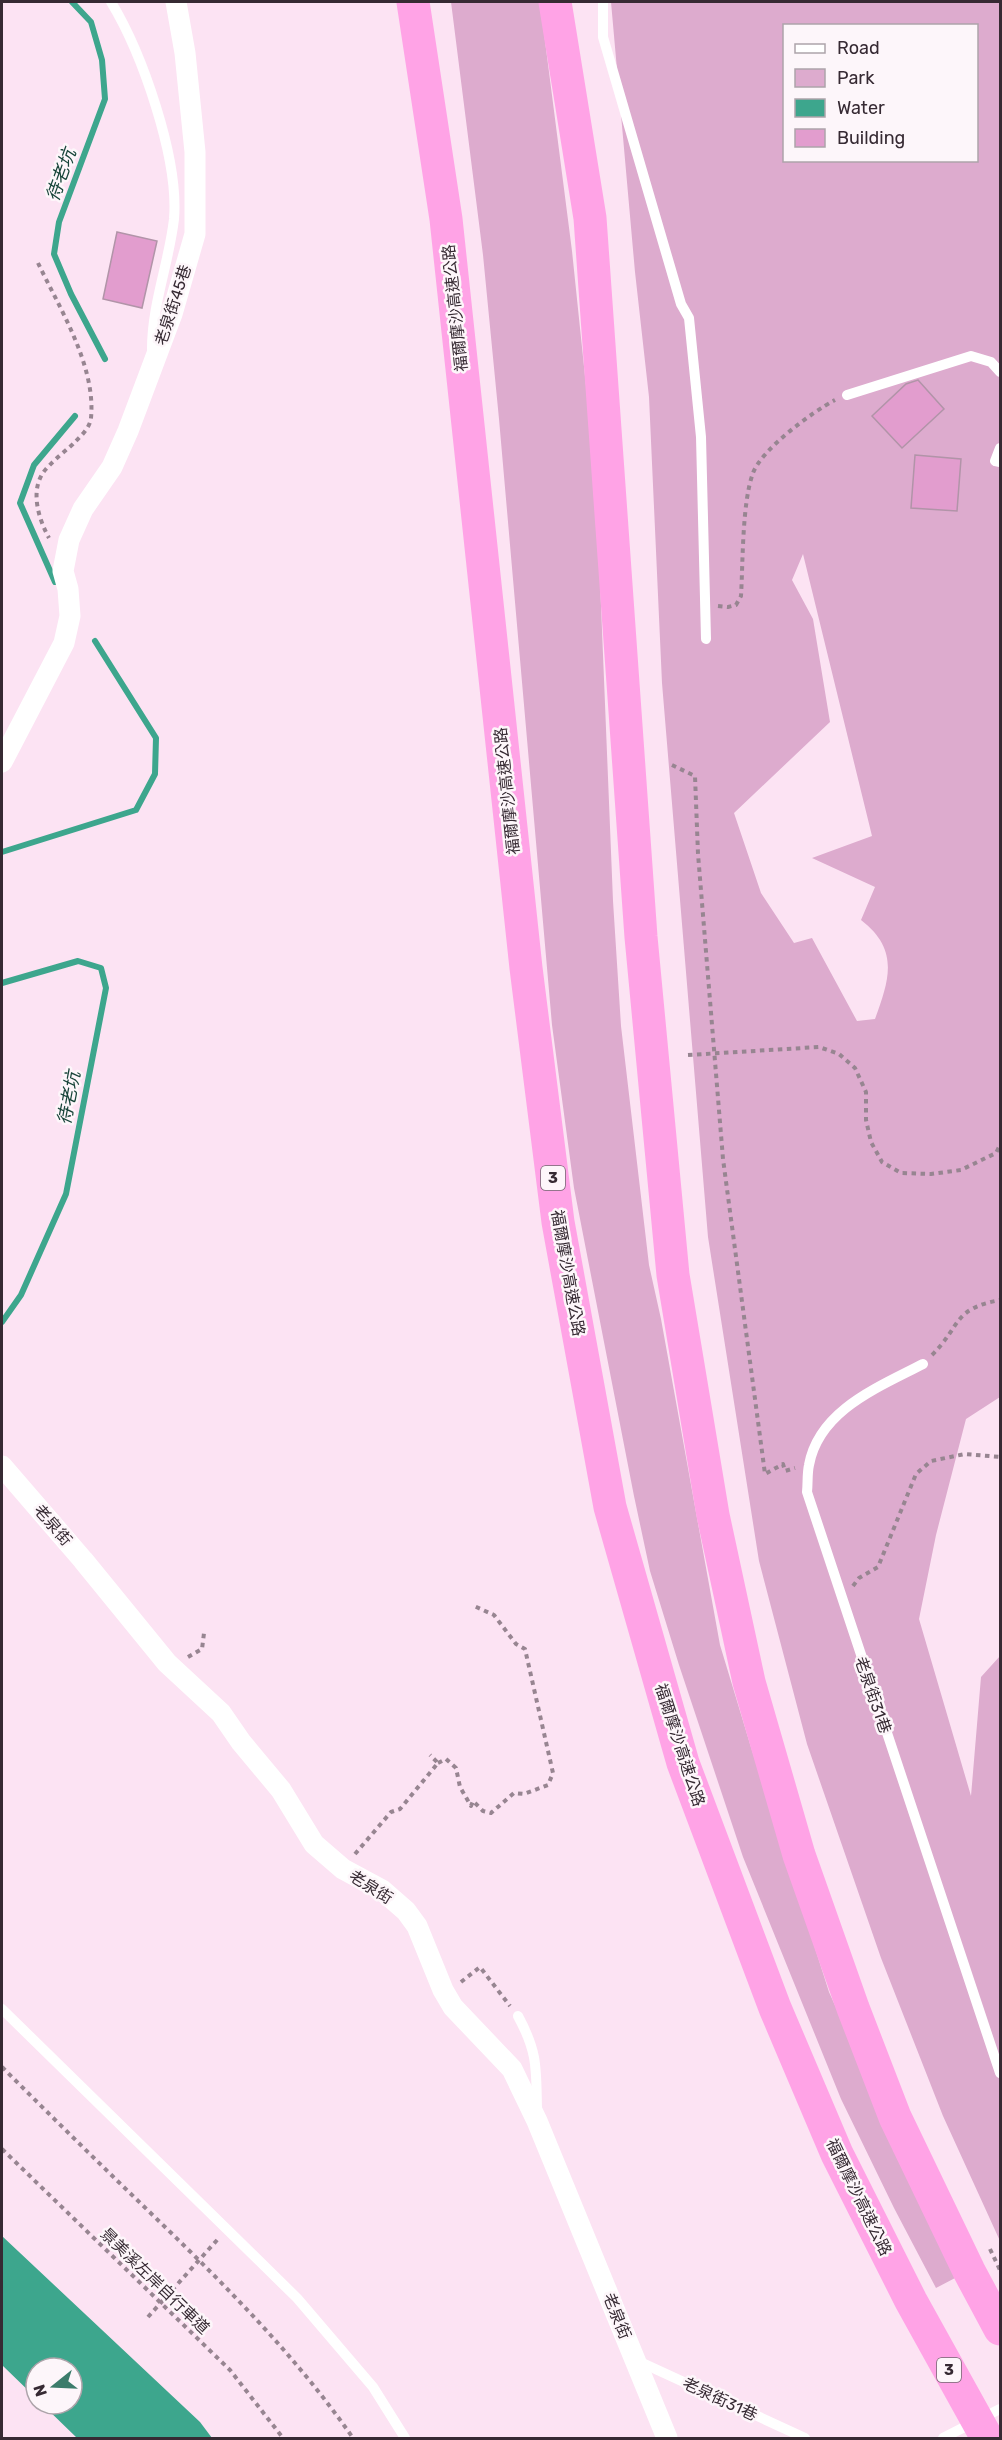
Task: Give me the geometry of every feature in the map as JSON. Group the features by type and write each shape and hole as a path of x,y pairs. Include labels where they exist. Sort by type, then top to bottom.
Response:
{"highway":[{"name":"福爾摩沙高速公路","path":"413,2 446,219 525,956 558,1222 610,1507 683,1763 776,2008 837,2154 911,2301 987,2439"},
{"path":"555,2 590,218"},
{"path":"576,2 642,949 673,1275 713,1515 748,1682 799,1855 853,2008 895,2117 969,2271 1000,2329"}],"street":[{"name":"老泉街45巷","path":"2,762 64,643 70,616 66,580 69,540 83,509 112,467 128,431 172,314 195,234 195,152 185,53 177,2"},
{"name":"老泉街","path":"2,1466 84,1560 177,1673 221,1713 241,1743 287,1798 314,1844 343,1869 382,1890 406,1911 417,1926 443,1990 453,2007 512,2069 537,2121 667,2439"}],"lane":[{"path":"111,2 138,58 157,115 173,178 174,219 152,323 152,367"},
{"path":"603,2 603,37 681,304 689,318 701,437 706,639"},
{"path":"847,395 971,356 991,362 1000,372"},
{"path":"1000,448 995,462 1000,462"},
{"name":"老泉街31巷","path":"922,1364 863,1395 832,1420 818,1441 809,1463 807,1492 1000,2073"},
{"path":"2,2009 297,2298 373,2387 405,2439"},
{"path":"518,2016 536,2058 537,2121"},
{"name":"老泉街31巷","path":"635,2360 806,2439"},
{"path":"943,2439 1000,2409"}],"path":[{"path":"38,263 83,358 90,387 91,420 84,433 44,471 37,491 37,508 43,528 58,554 66,580"},
{"path":"705,604 728,607 736,604 741,596 748,488 754,470 763,456 799,425 831,402 847,395"},
{"path":"672,765 695,776 698,854 723,1159 765,1474 783,1464 785,1471 809,1463"},
{"path":"688,1055 819,1047 839,1054 855,1068 866,1092 866,1120 871,1142 882,1162 901,1173 961,1170 996,1152 1000,1145"},
{"path":"922,1364 943,1344 962,1314 979,1304 1000,1300"},
{"path":"842,1600 859,1578 878,1567 916,1474 931,1461 954,1456 965,1454 1000,1457"},
{"path":"360,1848 391,1812 400,1809 438,1763 446,1759 456,1768 460,1787 471,1806 473,1800 483,1811 491,1813 514,1793 524,1794 548,1785 553,1773 525,1649 516,1644 494,1615 472,1605"},
{"path":"177,1673 188,1657 202,1649 204,1633"},
{"path":"430,1755 438,1763"},
{"path":"455,1987 480,1967 518,2016"},
{"path":"2,2067 199,2260 279,2342 329,2403 353,2439"},
{"name":"景美溪左岸自行車道","path":"2,2149 230,2370 283,2439"},
{"path":"148,2317 227,2228"}],"green space":[{"path":"451,2 540,2 572,251 596,482 613,901 621,1026 649,1265 661,1319 720,1645 829,1992 957,2277 936,2288 841,2099 743,1857 650,1571 634,1496 574,1188 552,1025 483,255"},
{"path":"611,2 1000,2 1000,1397 966,1419 936,1535 919,1619 971,1796 981,1677 1000,1656 1000,2241 943,2116 881,1958 807,1744 759,1561 708,1237 662,683 649,397 635,272","holes":["803,554 872,836 812,858 875,887 861,920 882,943 888,966 887,978 875,1019 857,1021 812,938 794,943 761,893 734,813 830,722 813,619 792,580"]}],"water":[{"path":"2,2236 200,2422 212,2438 77,2438 54,2416 84,2416 84,2356 24,2356 24,2386 2,2365"}],"building":[{"path":"117,232 157,241 142,308 103,299"},
{"path":"918,380 944,409 902,448 872,416 906,384"},
{"path":"915,455 961,459 957,511 911,508"}],"waterway":[{"name":"待老坑","path":"72,2 91,22 102,60 105,99 59,222 54,254 71,294 105,359"},
{"name":"待老坑","path":"55,582 20,503 34,465 75,416"},
{"name":"待老坑","path":"2,852 136,810 155,774 156,738 95,641"},
{"name":"待老坑","path":"2,983 78,961 101,968 106,988 66,1194 21,1295 2,1322"}]}
